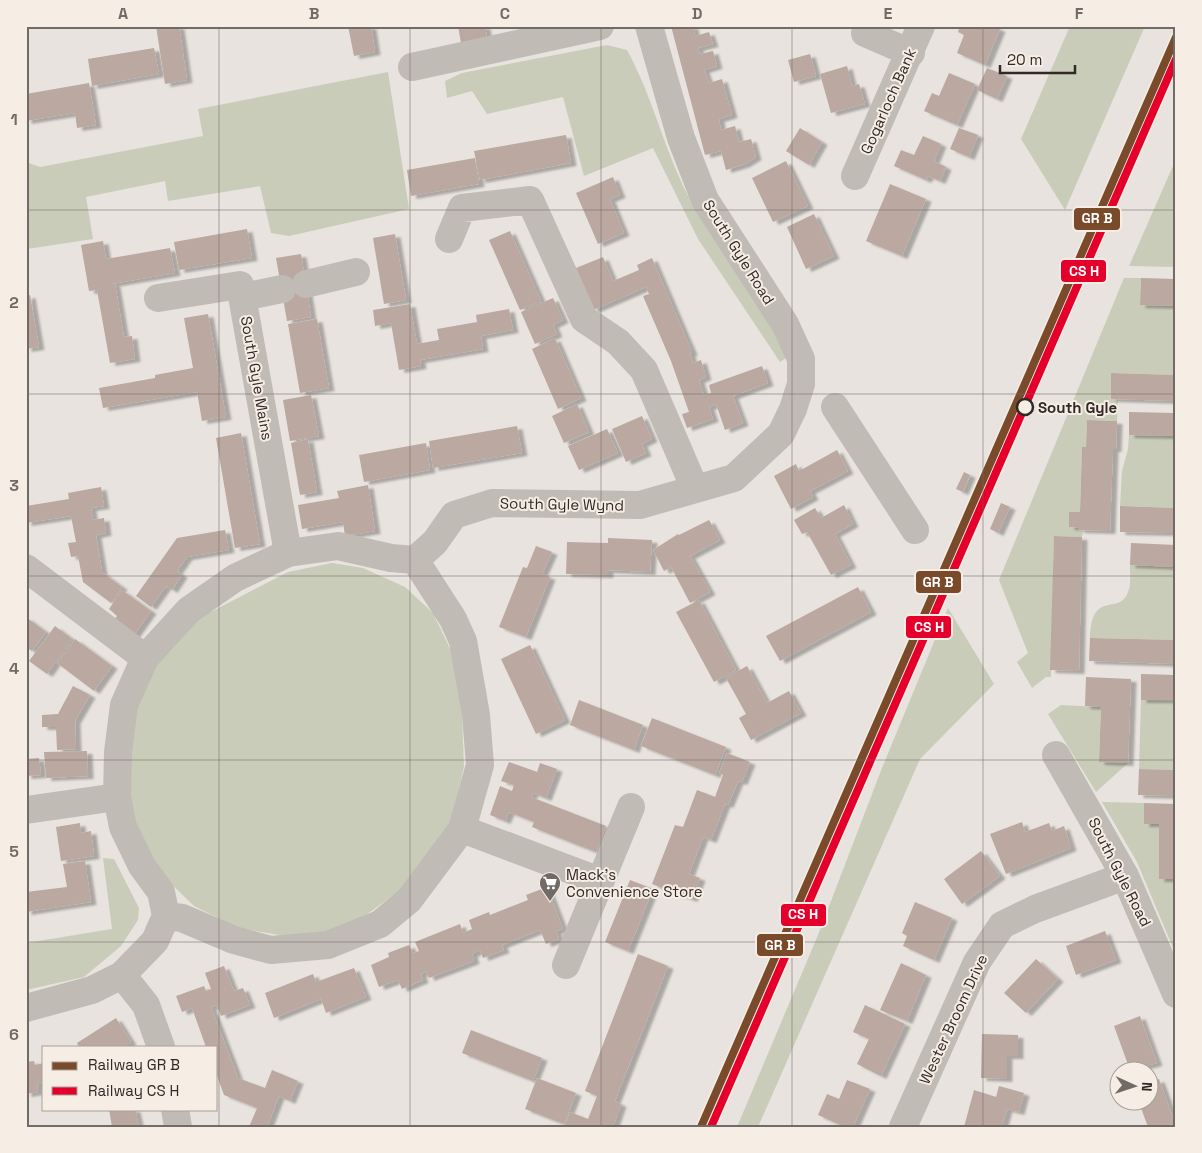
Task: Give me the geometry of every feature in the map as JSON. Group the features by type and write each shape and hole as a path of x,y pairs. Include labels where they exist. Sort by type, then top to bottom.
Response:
{"street":[{"path":"412,67 600,26"},
{"name":"South Gyle Road","path":"649,26 681,138 705,200 785,324 801,359"},
{"name":"Gogarloch Bank","path":"854,176 921,26"},
{"path":"865,32 910,52"},
{"path":"449,239 462,208 530,200 584,318 618,342 644,370 695,489"},
{"path":"243,297 356,272"},
{"name":"South Gyle Mains","path":"158,298 240,285 288,553"},
{"name":"South Gyle Wynd","path":"415,560 436,542 454,515 492,503 640,505 734,478 781,434 793,409 801,384 801,359"},
{"path":"835,407 915,530"},
{"path":"26,1008 92,990 122,975 155,941 166,916 161,892 142,866 123,827 117,797 118,752 124,705 144,658 189,610 235,578 288,553 338,546 391,558 415,560 453,619 463,640 476,715 480,765 462,829 409,900 380,924 328,945 271,950 234,940 182,918 166,916"},
{"path":"26,568 144,658"},
{"name":"South Gyle Road","path":"1056,755 1125,876 1176,994"},
{"path":"26,810 117,797"},
{"path":"566,965 631,807"},
{"path":"462,829 600,881"},
{"name":"Wester Broom Drive","path":"903,1127 977,962 1002,926 1035,909 1125,876"},
{"path":"122,975 146,1005 161,1046"},
{"path":"174,1110 178,1127"}],"green space":[{"path":"1070,26 1145,26 1065,210 1021,139"},
{"path":"607,45 627,50 645,88 683,186 693,205 766,318 786,358 780,362 698,239 653,148 584,176 563,97 487,114 472,91 447,98 445,81 462,73"},
{"path":"388,72 409,209 289,236 271,233 260,186 168,201 165,181 86,197 93,239 27,249 26,162 40,167 203,136 198,109"},
{"path":"1176,159 1176,267 1129,266"},
{"path":"1124,278 1141,278 1140,305 1176,306 1176,375 1112,373 1111,399 1118,399 1117,421 1087,420 1086,447 1082,447 1080,512 1069,512 1069,527 1079,528 1079,530 1083,531 1082,537 1054,536 1051,677 1046,677 1032,688 1017,662 1028,653 999,580"},
{"path":"1129,435 1176,436 1176,508 1120,506 1122,471 1128,449"},
{"path":"332,563 363,568 405,587 433,613 453,655 462,715 464,767 451,821 410,883 366,915 325,934 285,936 238,928 194,906 158,871 134,818 127,776 134,717 154,668 201,617 288,572"},
{"path":"1130,565 1176,567 1176,640 1090,638 1092,622 1096,613 1101,608 1120,602 1125,598 1130,586"},
{"path":"948,608 994,684 920,759 758,1127 737,1127 818,935 882,768"},
{"path":"1141,700 1176,701 1176,770 1139,769"},
{"path":"1061,705 1101,707 1099,761 1128,763 1096,792 1048,714"},
{"path":"1102,802 1144,803 1144,823 1159,824 1159,879 1176,879 1176,955 1137,862"},
{"path":"103,858 114,859 139,908 138,920 121,946 84,977 26,990 26,943 112,929"}],"building":[{"path":"156,26 179,26 187,80 165,84"},
{"path":"348,26 371,26 375,52 354,56"},
{"path":"458,26 485,26 487,38 461,43"},
{"path":"671,26 693,26 695,36 709,32 713,44 698,48 700,54 713,51 717,66 704,70 709,83 722,79 732,115 719,119 721,130 735,126 739,142 751,139 756,157 745,164 726,170 721,151 705,155"},
{"path":"960,26 993,26 1000,29 985,65 957,53 964,35 958,32"},
{"path":"154,48 159,74 92,86 88,59"},
{"path":"810,54 816,76 794,82 788,60"},
{"path":"847,66 852,86 859,84 865,104 831,113 820,74"},
{"path":"987,68 1007,76 997,99 977,90"},
{"path":"949,73 975,84 957,125 924,111 932,93 939,96"},
{"path":"89,83 96,125 77,128 75,113 26,121 26,94"},
{"path":"800,128 822,142 809,165 786,151"},
{"path":"959,128 978,135 969,157 950,149"},
{"path":"566,135 571,163 480,180 474,151"},
{"path":"923,136 941,144 934,161 946,167 940,181 928,176 926,180 894,166 901,150 914,155"},
{"path":"475,158 479,184 411,196 407,170"},
{"path":"786,161 808,206 773,222 752,178"},
{"path":"613,177 620,195 610,199 624,233 598,244 576,193"},
{"path":"890,184 926,199 902,256 866,241"},
{"path":"814,214 834,256 806,269 787,227"},
{"path":"247,229 252,258 179,270 174,242"},
{"path":"510,231 541,301 520,310 489,240"},
{"path":"395,234 406,300 384,304 373,238"},
{"path":"103,241 106,259 170,248 175,273 111,284 115,284 124,337 132,336 135,359 110,363 97,290 89,291 81,245"},
{"path":"301,254 311,317 287,321 276,258"},
{"path":"603,257 613,281 639,270 637,265 652,258 692,352 690,354 693,363 701,360 706,377 699,380 704,395 711,393 709,385 762,366 768,383 733,396 743,423 725,430 716,404 709,407 713,419 687,428 682,414 689,412 671,361 643,296 649,294 646,287 593,310 576,268"},
{"path":"1141,278 1176,279 1176,306 1140,305"},
{"path":"30,295 39,347 26,349 26,296"},
{"path":"553,298 563,320 553,325 557,334 535,344 521,312"},
{"path":"410,304 417,344 439,340 437,329 477,322 476,315 509,309 513,330 481,336 483,349 420,360 421,366 399,370 391,323 375,326 373,310"},
{"path":"208,314 226,417 202,421 197,392 103,408 99,388 155,378 155,375 193,368 184,318"},
{"path":"317,319 329,388 300,393 288,324"},
{"path":"555,338 581,398 558,409 532,349"},
{"path":"1111,373 1176,375 1176,401 1111,399"},
{"path":"311,395 319,436 290,441 283,400"},
{"path":"577,404 589,432 564,443 552,416"},
{"path":"1129,412 1176,413 1176,436 1129,435"},
{"path":"642,416 652,439 642,444 646,453 626,462 612,429"},
{"path":"1087,420 1117,421 1116,449 1113,449 1110,531 1078,530 1079,528 1069,527 1069,512 1080,512 1082,447 1086,447"},
{"path":"517,426 522,453 433,468 429,441"},
{"path":"607,429 618,453 579,470 568,446"},
{"path":"241,433 260,544 235,548 216,438"},
{"path":"308,439 317,492 300,495 291,443"},
{"path":"426,443 430,470 364,482 359,455"},
{"path":"837,450 848,471 810,491 813,497 791,509 774,476 796,464 799,471"},
{"path":"964,472 970,475 963,492 956,489"},
{"path":"368,485 375,531 345,536 343,522 302,529 298,505 339,498 337,491"},
{"path":"101,487 104,506 91,508 93,520 104,518 106,533 96,535 102,572 122,587 111,603 83,582 78,556 71,557 68,543 76,542 71,516 26,523 26,506 69,499 68,493"},
{"path":"1001,503 1010,507 998,533 990,529"},
{"path":"844,505 853,524 835,534 851,565 831,575 807,532 802,534 794,520 815,508 821,518"},
{"path":"1120,506 1176,508 1176,533 1120,532"},
{"path":"709,520 720,540 690,556 710,592 690,603 671,567 664,571 653,550 678,534"},
{"path":"225,530 229,550 187,557 177,571 182,575 172,590 166,586 151,607 136,596 177,538"},
{"path":"1054,536 1082,537 1079,671 1050,670"},
{"path":"608,538 652,540 650,572 608,570 608,575 566,574 567,542 608,543"},
{"path":"1131,543 1176,545 1176,567 1130,565"},
{"path":"536,546 552,552 542,574 550,577 526,637 499,627 523,567 527,568"},
{"path":"858,587 871,612 780,661 766,636"},
{"path":"122,590 151,611 132,638 112,623 117,616 109,609"},
{"path":"699,600 736,670 714,682 676,612"},
{"path":"26,617 46,632 32,651 26,647"},
{"path":"55,626 72,639 47,674 29,661"},
{"path":"1090,638 1176,640 1176,664 1089,661"},
{"path":"75,639 112,666 94,691 57,663"},
{"path":"530,645 565,720 536,734 501,659"},
{"path":"747,666 767,703 789,691 801,713 751,740 739,718 746,714 726,678"},
{"path":"1141,674 1176,675 1176,700 1141,700"},
{"path":"1086,677 1131,679 1128,763 1099,762 1101,707 1085,706"},
{"path":"73,686 90,695 75,721 76,749 57,750 56,727 42,727 42,715 58,714"},
{"path":"579,700 643,725 634,750 570,725"},
{"path":"652,718 726,747 715,775 641,746"},
{"path":"87,751 88,776 46,778 44,752"},
{"path":"727,753 750,762 742,782 738,781 728,805 725,804 711,840 703,837 689,874 700,878 692,899 652,884 675,825 683,827 697,790 715,797 723,775 719,773"},
{"path":"39,758 41,775 26,776 26,759"},
{"path":"509,762 537,772 540,763 557,769 546,798 533,793 531,797 606,826 596,852 532,827 534,822 509,812 505,821 490,815 500,786 512,791 514,785 501,781"},
{"path":"1139,769 1176,770 1176,796 1138,795"},
{"path":"1144,803 1176,804 1176,879 1159,879 1159,824 1144,824"},
{"path":"1022,822 1025,832 1049,823 1052,831 1064,826 1071,848 1006,874 990,834"},
{"path":"80,823 81,833 91,831 94,856 61,861 56,827"},
{"path":"981,851 1000,876 962,904 944,879"},
{"path":"85,861 91,902 26,912 26,892 67,887 63,864"},
{"path":"630,880 653,889 628,951 605,942"},
{"path":"547,887 563,929 556,931 559,939 546,944 540,930 502,945 504,950 483,958 480,950 472,954 474,961 429,978 426,971 421,974 423,980 402,989 398,980 379,987 371,965 389,957 388,953 409,945 413,953 419,951 415,942 460,924 463,933 472,929 469,920 489,912 490,915 528,900 526,895"},
{"path":"915,902 952,918 934,960 903,946 907,936 902,933"},
{"path":"1105,931 1116,960 1076,975 1066,946"},
{"path":"638,954 668,966 615,1101 621,1104 613,1127 564,1127 570,1112 588,1119 597,1096 585,1091"},
{"path":"1036,959 1058,979 1026,1013 1004,993"},
{"path":"901,963 926,975 907,1021 880,1010"},
{"path":"224,966 234,991 243,988 250,1005 221,1016 217,1005 211,1007 238,1078 265,1088 272,1070 298,1081 290,1101 279,1096 267,1127 249,1127 257,1108 224,1095 218,1078 218,1046 206,1046 192,1008 182,1012 176,996 204,986 206,991 211,989 205,973"},
{"path":"354,968 366,997 326,1013 321,999 274,1018 265,993 313,974 316,982"},
{"path":"865,1005 905,1024 881,1076 857,1064 869,1039 853,1032"},
{"path":"1140,1016 1156,1060 1126,1060 1114,1026"},
{"path":"116,1018 131,1042 125,1046 78,1046 77,1043"},
{"path":"471,1030 542,1058 533,1081 462,1053"},
{"path":"982,1034 1018,1035 1018,1056 1007,1056 1007,1079 981,1078"},
{"path":"34,1061 35,1065 42,1063 42,1083 37,1084 38,1092 26,1094 26,1062"},
{"path":"537,1078 576,1093 564,1124 525,1109"},
{"path":"847,1080 870,1089 853,1127 845,1127 818,1115 827,1094 839,1099"},
{"path":"1160,1082 1175,1123 1163,1127 1148,1127 1142,1110 1160,1110"},
{"path":"999,1086 1024,1093 1019,1112 1007,1109 1002,1127 964,1127 974,1090 996,1097"},
{"path":"109,1110 135,1110 139,1127 112,1127"}],"transit line":[{"path":"701,1127 1176,37"},
{"path":"711,1127 1176,59"}],"place":[{"name":"South Gyle","path":"1025,407"},
{"name":"Mack's Convenience Store","path":"550,902"}]}
